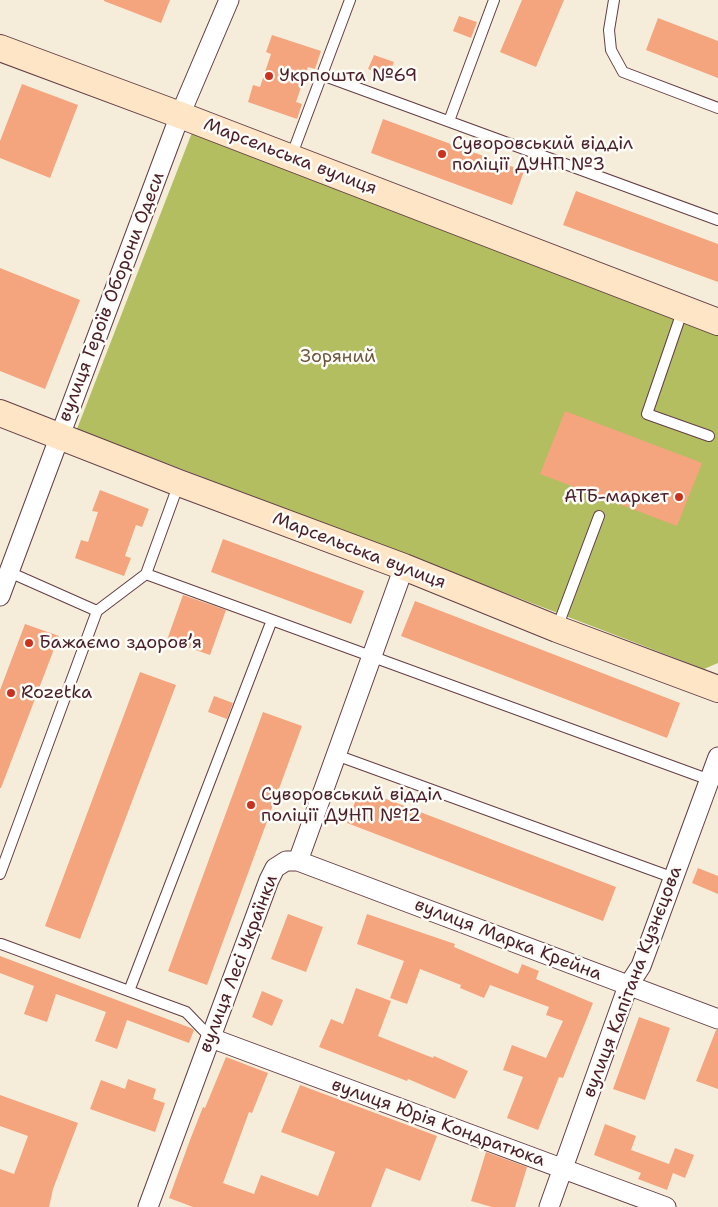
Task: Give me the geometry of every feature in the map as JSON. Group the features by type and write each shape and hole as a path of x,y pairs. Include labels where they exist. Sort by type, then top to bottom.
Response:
{"street":[{"name":"вулиця Героїв Оборони Одеси","path":"0,596 180,115 228,0"},
{"name":"Марсельська вулиця","path":"0,48 291,157 718,322"},
{"name":"Марсельська вулиця","path":"0,413 179,483 404,567 557,629 718,690"},
{"name":"вулиця Лесі Українки","path":"148,1207 268,880 275,868 286,861 298,861 404,567"},
{"name":"вулиця Капітана Кузнєцова","path":"549,1207 628,986 641,966 718,757"},
{"name":"вулиця Марка Крейна","path":"298,861 718,1019"},
{"name":"вулиця Юрія Кондратюка","path":"211,1038 666,1207"}],"lane":[{"path":"291,157 350,0"},
{"path":"449,121 494,0"},
{"path":"614,0 609,30 611,50 623,72 718,108"},
{"path":"322,75 718,220"},
{"path":"683,308 647,414 709,436"},
{"path":"0,874 97,610 146,574 179,483"},
{"path":"557,629 598,516"},
{"path":"9,572 97,610"},
{"path":"146,574 710,780"},
{"path":"129,991 272,620"},
{"path":"336,755 674,878"},
{"path":"1,944 186,1012 211,1038"}],"green space":[{"name":"Зоряний","path":"193,130 718,331 718,663 704,669 77,429"}],"building":[{"path":"104,0 170,0 161,23"},
{"path":"522,0 564,0 536,67 500,52"},
{"path":"459,16 477,22 471,38 453,31"},
{"path":"658,18 718,41 718,78 646,50"},
{"path":"272,35 321,51 315,69 308,67 296,102 302,104 297,119 248,102 253,85 260,87 271,54 266,52"},
{"path":"374,55 394,62 388,76 368,69"},
{"path":"22,84 78,105 50,178 0,158 0,141"},
{"path":"383,119 524,171 512,205 371,153"},
{"path":"576,191 718,244 718,282 563,225"},
{"path":"0,268 80,300 45,389 0,371"},
{"path":"565,411 702,463 677,526 540,474"},
{"path":"100,490 149,509 142,527 136,525 125,556 131,558 124,576 75,558 81,540 88,542 98,512 92,511"},
{"path":"223,539 364,591 351,624 211,572"},
{"path":"183,595 226,610 210,655 167,640"},
{"path":"415,601 680,703 667,738 401,636"},
{"path":"25,624 59,636 0,788 0,690"},
{"path":"140,672 176,685 80,939 45,926"},
{"path":"214,696 233,703 227,719 208,712"},
{"path":"263,712 302,726 207,985 168,971"},
{"path":"360,789 616,887 603,921 347,823"},
{"path":"698,868 718,876 718,894 692,883"},
{"path":"288,914 323,927 306,972 271,959"},
{"path":"367,914 455,944 454,947 518,974 522,964 539,971 536,979 593,1003 563,1078 559,1077 538,1130 507,1118 523,1077 503,1070 512,1045 546,1058 563,1021 546,1015 549,1007 490,985 484,998 460,988 461,985 420,969 407,1004 390,998 404,961 357,944"},
{"path":"0,956 191,1028 194,1030 189,1043 127,1020 117,1049 95,1041 106,1012 56,994 47,1022 24,1014 34,986 0,973"},
{"path":"356,988 391,1001 378,1036 433,1058 434,1056 468,1071 455,1099 408,1079 407,1081 319,1047 331,1019 343,1024"},
{"path":"262,991 283,1000 272,1026 252,1017"},
{"path":"639,1017 670,1028 645,1100 613,1089"},
{"path":"716,1030 718,1030 718,1089 696,1081"},
{"path":"226,1057 268,1073 252,1113 249,1112 223,1183 254,1194 261,1175 318,1196 335,1152 281,1132 300,1085 437,1136 420,1181 386,1168 371,1207 193,1207 169,1198 203,1107 205,1108"},
{"path":"128,1079 156,1089 153,1099 165,1103 155,1132 90,1109 101,1080 125,1089"},
{"path":"0,1095 78,1123 53,1189 49,1207 0,1207 0,1169 14,1174 28,1136 0,1126"},
{"path":"605,1124 636,1136 631,1150 669,1164 675,1148 694,1155 685,1178 673,1173 667,1190 638,1179 641,1173 594,1155"},
{"path":"486,1152 527,1167 515,1207 492,1207 471,1201"}],"place":[{"name":"Укрпошта №69","path":"269,76"},
{"name":"Суворовський відділ поліції ДУНП №3","path":"442,154"},
{"name":"АТБ-маркет","path":"679,497"},
{"name":"Бажаємо здоровʼя","path":"29,643"},
{"name":"Rozetka","path":"11,693"},
{"name":"Суворовський відділ поліції ДУНП №12","path":"251,805"}]}
